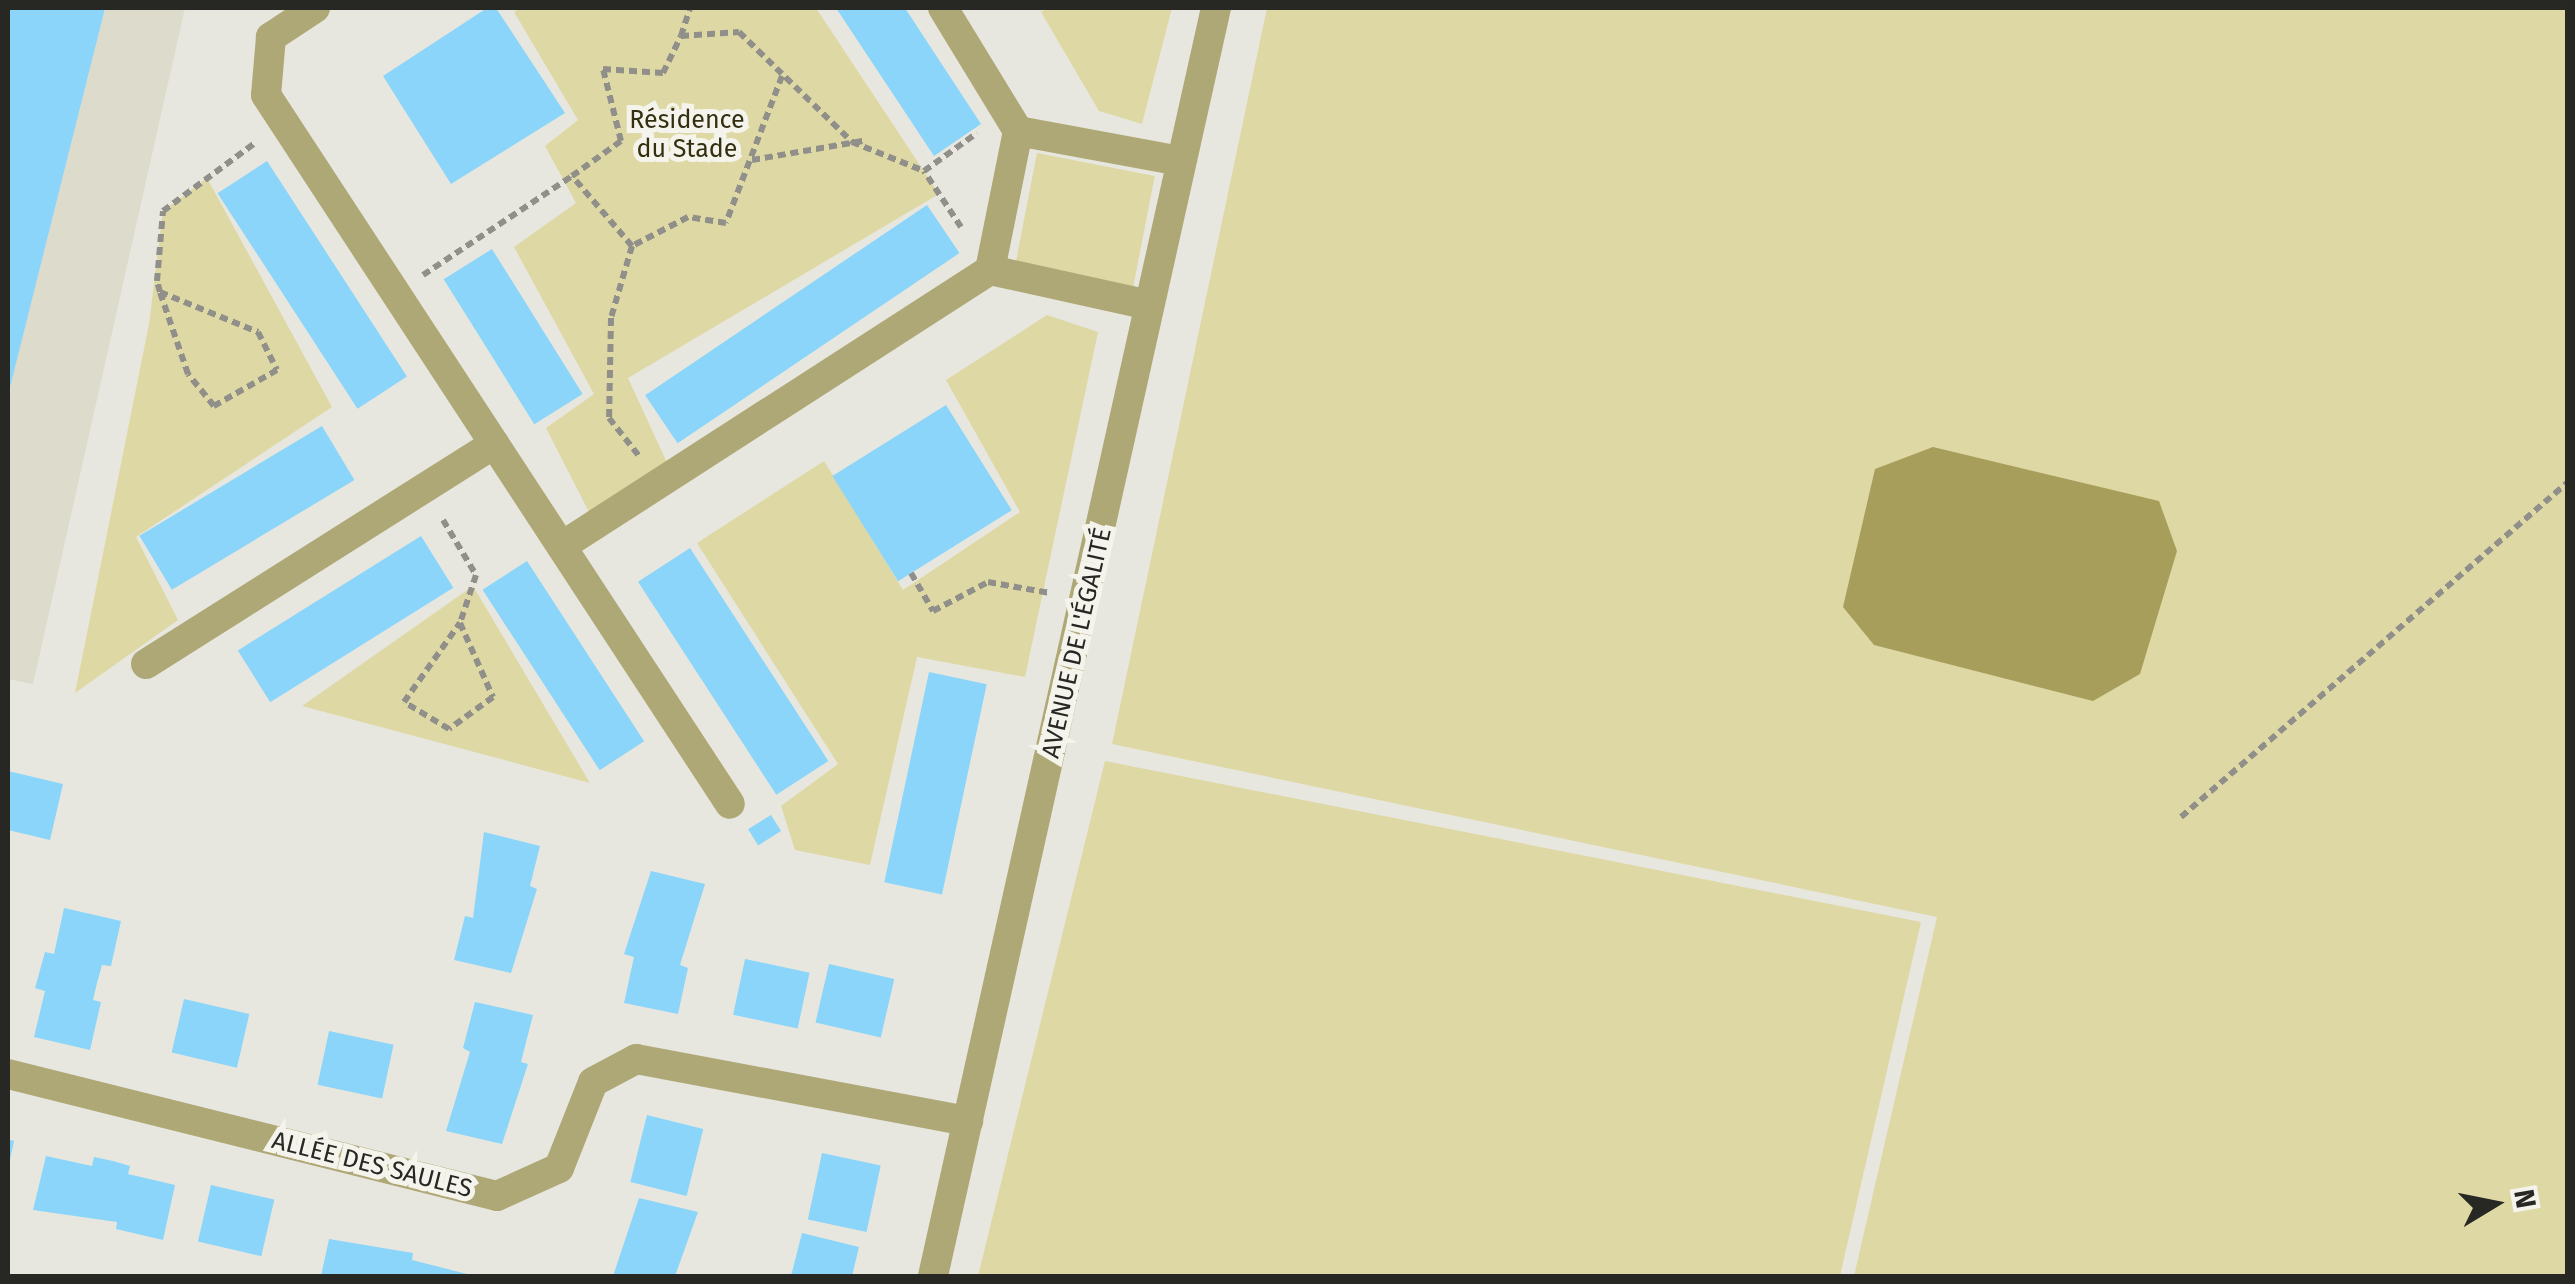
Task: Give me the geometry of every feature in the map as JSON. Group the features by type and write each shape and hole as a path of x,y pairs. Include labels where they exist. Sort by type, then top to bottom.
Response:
{"street":[{"path":"314,8 271,37 266,95 730,804"},
{"path":"944,8 1012,121 990,270"},
{"name":"AVENUE DE L'ÉGALITÉ","path":"933,1276 1088,600 1216,8"},
{"path":"1012,121 1180,161"},
{"path":"562,546 990,270 1150,305"},
{"path":"146,664 494,444"},
{"name":"ALLÉE DES SAULES","path":"8,1074 498,1196 559,1168 593,1082 636,1059 968,1121"}],"path":[{"path":"396,294 621,140 603,69 663,73 690,8"},
{"path":"681,36 739,32 852,142 924,171 990,270"},
{"path":"660,483 609,418 611,318 632,246 688,218 726,224 782,76"},
{"path":"160,292 258,332 277,370 214,406 188,374 160,292 163,211 284,121"},
{"path":"924,171 1012,121"},
{"path":"750,160 862,140"},
{"path":"572,176 632,246"},
{"path":"2182,817 2568,482"},
{"path":"424,489 476,576 460,623 404,702 449,729 493,697 460,623"},
{"path":"912,573 933,611 988,582 1088,600"}],"shaded area":[{"path":"8,8 185,8 33,684 8,679"},
{"path":"1933,447 2159,501 2177,551 2140,674 2093,701 1874,645 1843,607 1875,469"}],"green space":[{"name":"Résidence du Stade","path":"521,8 816,8 939,194 628,378 669,467 589,512 546,428 594,394 514,247 576,203 545,146 578,120 514,12"},
{"path":"1049,8 1172,8 1142,124 1099,111 1041,12"},
{"path":"1267,8 2567,8 2567,1276 1854,1276 1937,917 1112,744"},
{"path":"1037,153 1155,176 1133,288 1015,265"},
{"path":"207,178 332,407 136,537 178,620 75,693 149,324 163,211"},
{"path":"1047,315 1098,332 1025,677 917,657 870,865 795,850 781,806 838,764 697,543 824,461 903,590 1020,512 946,380"},
{"path":"473,586 590,783 302,706"},
{"path":"1105,761 1921,922 1840,1276 978,1276"}],"building":[{"path":"8,8 105,8 9,391 8,391"},
{"path":"487,8 496,8 565,113 451,184 383,76"},
{"path":"836,8 905,8 981,124 934,156"},
{"path":"267,161 407,377 357,409 218,193"},
{"path":"927,205 959,253 678,443 645,395"},
{"path":"492,249 583,394 534,424 444,279"},
{"path":"946,405 1012,510 898,581 832,476"},
{"path":"322,426 354,480 172,590 139,536"},
{"path":"421,536 453,588 270,702 238,650"},
{"path":"690,548 828,761 776,795 638,582"},
{"path":"527,561 644,741 600,770 483,590"},
{"path":"929,672 987,684 942,895 884,882"},
{"path":"8,771 63,784 50,840 8,830"},
{"path":"771,815 781,831 758,845 748,829"},
{"path":"484,832 540,846 530,886 537,889 511,973 454,960 465,916 473,918"},
{"path":"651,871 705,884 680,965 688,968 678,1014 624,1003 634,957 624,954"},
{"path":"64,908 121,921 111,966 102,965 97,983 93,1000 101,1002 90,1050 34,1037 45,991 35,988 45,952 54,954"},
{"path":"745,959 810,973 798,1028 733,1015"},
{"path":"829,964 894,979 881,1038 816,1022"},
{"path":"184,999 249,1014 237,1068 172,1053"},
{"path":"475,1002 533,1015 521,1062 528,1064 502,1144 446,1131 470,1052 463,1048"},
{"path":"329,1031 394,1045 382,1099 318,1085"},
{"path":"647,1115 703,1129 687,1196 630,1182"},
{"path":"8,1139 14,1141 9,1164 8,1163"},
{"path":"822,1153 881,1165 867,1232 808,1220"},
{"path":"46,1156 92,1166 94,1157 113,1161 130,1166 128,1174 175,1185 163,1240 116,1229 117,1222 33,1210"},
{"path":"211,1185 274,1200 261,1256 198,1242"},
{"path":"639,1198 698,1212 675,1276 613,1276"},
{"path":"802,1233 859,1247 852,1276 791,1276"},
{"path":"329,1239 413,1253 412,1260 475,1276 321,1276"}]}
